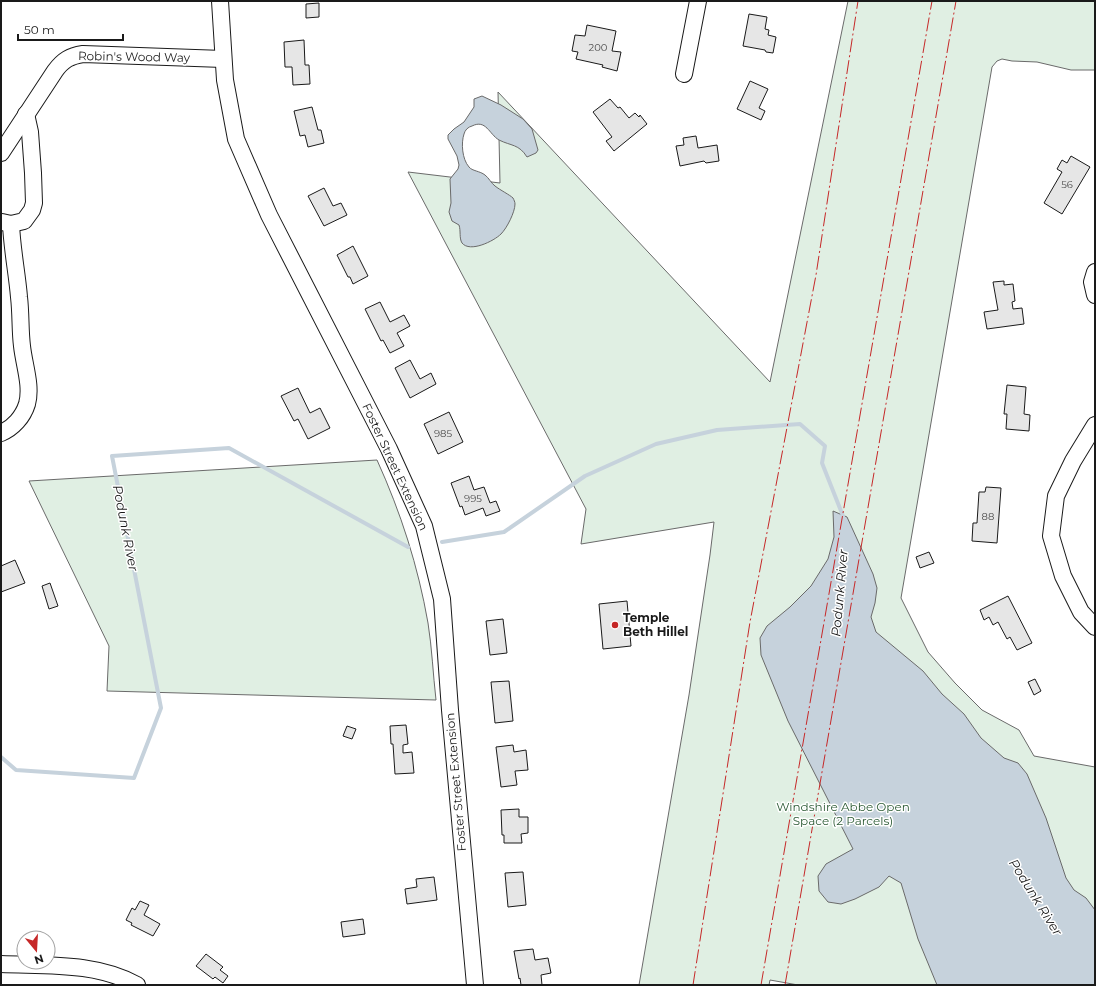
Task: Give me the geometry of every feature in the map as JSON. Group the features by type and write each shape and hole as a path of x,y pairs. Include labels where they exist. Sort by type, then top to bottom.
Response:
{"street":[{"name":"Foster Street Extension","path":"220,1 223,59 228,100 236,139 269,215 389,449 424,526 442,599 450,710 475,985"},
{"path":"684,74 698,1"},
{"name":"Robin's Wood Way","path":"1,153 60,65 72,56 83,54 223,59"},
{"path":"1,433 9,429 20,419 27,403 28,393 21,338 21,309 12,241 6,223 24,221 32,210 34,203 30,132 26,114"},
{"path":"1095,272 1092,282 1095,295"},
{"path":"1095,426 1073,461 1056,496 1051,536 1063,576 1081,612 1095,627"},
{"path":"1,964 91,968 124,977 138,985"}],"green space":[{"name":"Windshire Abbe Open Space (2 Parcels)","path":"848,1 1095,1 1095,70 1071,70 1037,62 1002,59 997,61 992,67 901,598 928,652 955,683 982,710 1019,730 1034,756 1095,767 1095,985 798,985 770,980 769,985 639,985 689,695 714,522 581,544 586,509 408,172 500,183 498,92 770,382"},
{"path":"377,460 394,500 414,560 428,623 436,700 107,691 109,646 29,481"}],"water":[{"path":"482,96 501,105 523,119 532,129 538,150 536,153 527,157 518,147 499,140 481,124 469,127 466,130 464,133 462,146 467,164 470,168 485,175 495,186 512,197 515,204 510,220 501,234 488,243 470,247 462,243 459,225 452,221 449,212 451,203 450,179 458,169 459,165 457,156 448,139 448,135 464,122 474,107 474,99"},
{"path":"833,511 847,517 873,574 877,588 871,617 876,632 923,671 942,694 964,714 981,738 1004,758 1018,763 1027,774 1046,818 1066,878 1074,890 1086,898 1095,910 1095,985 937,985 918,939 901,883 889,876 879,887 841,904 828,902 819,891 818,876 826,864 853,849 788,721 761,655 760,638 767,626 790,607 811,586 828,559 834,537"}],"building":[{"path":"319,3 319,17 306,18 306,4"},
{"path":"749,14 767,17 765,29 769,30 768,35 776,37 773,53 743,46"},
{"path":"587,25 616,31 612,51 621,52 617,71 602,67 603,65 576,59 578,52 572,51 575,35 585,36"},
{"path":"304,40 305,65 309,65 310,84 293,85 292,67 285,67 284,42"},
{"path":"750,81 768,89 759,108 765,111 761,120 737,109"},
{"path":"610,99 618,108 620,107 629,118 635,113 639,117 640,115 647,124 614,151 606,141 612,137 593,112"},
{"path":"312,107 318,130 321,130 324,143 308,147 305,135 300,136 294,111"},
{"path":"696,136 698,148 717,145 719,161 706,163 704,161 680,166 676,146 684,145 683,138"},
{"path":"1071,156 1090,167 1062,214 1044,203 1062,172 1057,169 1062,160 1067,163"},
{"path":"324,188 333,206 341,203 347,215 324,226 308,196"},
{"path":"353,246 368,276 353,284 337,255"},
{"path":"1004,281 1004,285 1013,284 1015,301 1012,302 1013,309 1022,308 1024,324 987,329 984,312 998,310 993,282"},
{"path":"380,302 390,322 404,315 410,326 397,333 404,346 390,353 383,340 381,341 365,309"},
{"path":"410,360 420,379 431,373 436,384 410,398 395,368"},
{"path":"1007,385 1026,387 1024,414 1030,415 1029,431 1006,429 1007,414 1004,414"},
{"path":"298,388 310,413 320,408 330,428 308,439 298,419 294,421 281,396"},
{"path":"449,412 463,442 438,454 424,424"},
{"path":"469,476 474,490 484,487 490,503 496,501 500,511 486,516 483,508 465,515 462,506 460,507 451,483"},
{"path":"986,487 1001,488 997,543 972,541 973,523 977,523 979,492 985,492"},
{"path":"929,552 934,563 920,568 916,557"},
{"path":"15,560 25,583 1,592 1,566"},
{"path":"50,583 58,606 49,609 42,586"},
{"path":"1008,596 1032,643 1017,650 1010,637 1007,639 998,622 993,625 989,617 984,620 980,610"},
{"name":"Temple Beth Hillel","path":"627,601 631,646 603,649 599,604"},
{"path":"503,619 507,653 490,655 486,621"},
{"path":"1035,679 1041,691 1034,695 1028,682"},
{"path":"509,681 513,721 495,723 491,682"},
{"path":"406,725 408,744 403,745 403,753 412,752 414,773 395,774 390,726"},
{"path":"347,726 356,729 352,739 343,736"},
{"path":"513,745 514,752 526,750 528,770 515,771 517,785 501,787 496,747"},
{"path":"519,809 519,817 528,817 528,833 521,834 522,843 504,843 504,835 502,835 501,810"},
{"path":"523,872 526,905 508,907 505,873"},
{"path":"434,877 437,900 407,904 405,889 417,887 416,879"},
{"path":"140,901 149,905 144,915 160,924 153,936 131,925 132,923 126,920 132,908 135,910"},
{"path":"363,919 365,934 343,937 341,922"},
{"path":"533,949 535,960 548,958 551,973 541,975 542,985 521,985 514,951"},
{"path":"206,954 223,967 220,970 228,976 223,983 215,977 213,979 196,966"}],"waterway":[{"name":"Podunk River","path":"442,542 504,532 585,476 656,444 717,430 800,424 825,446 822,463 843,516 843,520"},
{"name":"Podunk River","path":"1,757 16,770 134,778 161,708 112,456 229,448 408,547"}],"power":[{"path":"693,985 750,622 816,275 858,1"},
{"path":"761,985 932,1"},
{"path":"785,985 956,1"}],"place":[{"name":"Temple Beth Hillel","path":"615,625"}]}
